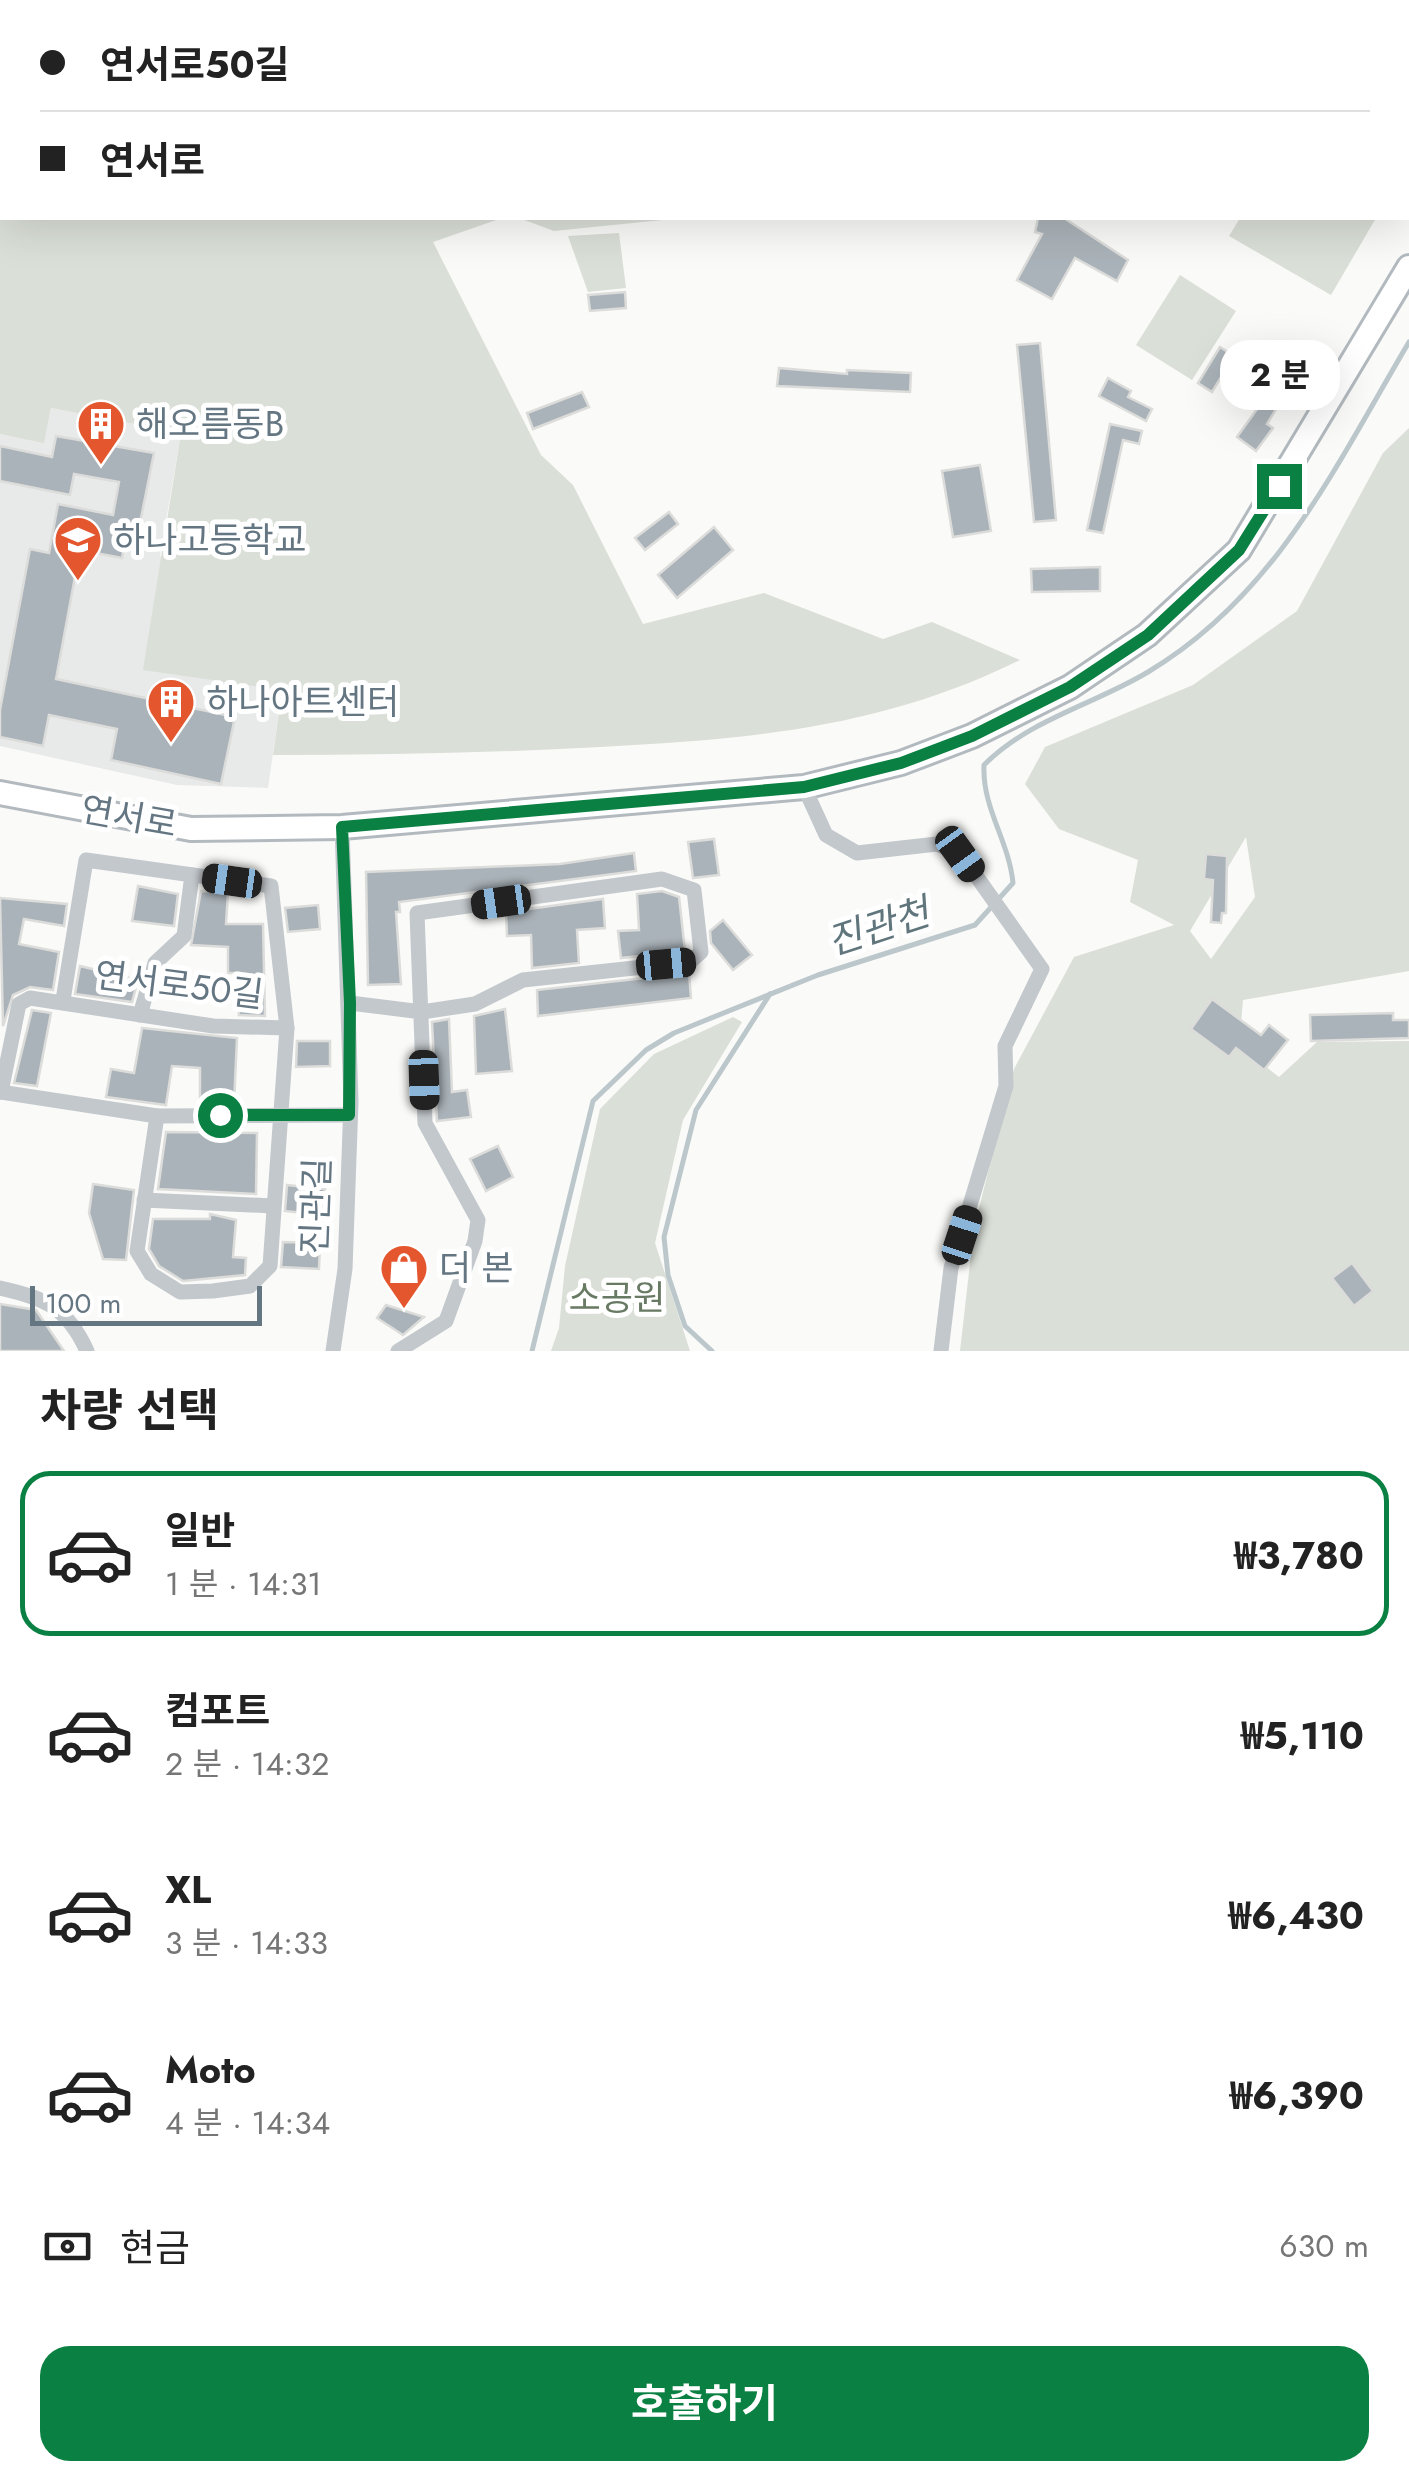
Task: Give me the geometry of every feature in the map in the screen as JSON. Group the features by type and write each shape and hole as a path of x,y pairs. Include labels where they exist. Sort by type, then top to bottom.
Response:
{"main road":[{"name":"연서로","path":"0,793 191,829 342,827 804,787 901,763 972,736 1070,687 1148,635 1239,550 1409,267"}],"street":[{"path":"804,787 826,836 857,853 936,844 960,854 1042,969 1005,1046 1006,1086 951,1268 941,1351"},
{"name":"진관길","path":"332,1351 344,1269 349,1115 350,1003 342,827"},
{"name":"연서로50길","path":"63,1000 86,860 271,886 287,1028 270,1266 250,1286 180,1292 151,1274 137,1250 157,1116"},
{"path":"140,1014 155,963 184,936 192,875"},
{"path":"350,1003 422,1012 476,1004 522,980 690,962 701,952 694,890 662,880 417,913 422,1012 426,1123 478,1220 475,1241 446,1321 398,1351"},
{"name":"연서로50길","path":"287,1028 214,1026 30,998 18,1004 0,1092 157,1116 349,1115"},
{"path":"144,1200 273,1206"},
{"path":"0,1288 44,1298 77,1330 87,1351"}],"shaded area":[{"name":"하나고등학교","path":"51,408 181,433 160,556 282,690 268,788 177,785 0,746 0,434 44,442"}],"green space":[{"path":"0,220 496,220 433,242 541,455 573,485 643,624 764,593 883,639 932,622 1020,660 917,701 815,726 763,734 559,749 273,755 282,690 143,670 181,433 51,408 44,443 0,434"},
{"path":"524,220 662,220 554,231"},
{"path":"1239,220 1375,220 1331,295 1229,236"},
{"path":"619,233 626,288 588,292 568,236"},
{"path":"1180,275 1236,311 1192,380 1136,345"},
{"path":"1409,428 1409,971 1243,1000 1239,1046 1279,1077 1317,1042 1409,1041 1409,1351 960,1351 974,1228 1014,1069 1074,957 1174,925 1130,902 1138,860 1059,829 1025,784 1045,747 1193,685 1297,611 1383,453","holes":["1246,837 1255,897 1211,959 1190,931"]},
{"name":"소공원","path":"733,1017 742,1022 683,1120 655,1243 690,1351 551,1351 559,1328 565,1266 600,1109 654,1054"}],"building":[{"path":"1038,220 1067,220 1128,260 1117,281 1075,258 1052,299 1017,280 1042,234 1035,232"},
{"path":"625,292 626,308 590,311 588,295"},
{"path":"1040,343 1056,520 1034,522 1017,345"},
{"path":"1220,347 1234,356 1212,392 1198,383"},
{"path":"779,368 847,374 847,370 911,373 910,392 777,386"},
{"path":"1108,378 1131,391 1128,397 1152,409 1146,421 1099,396"},
{"path":"1275,384 1287,391 1267,424 1273,428 1256,451 1237,437"},
{"path":"582,392 589,407 533,429 527,413"},
{"path":"1110,424 1142,431 1139,444 1123,440 1103,533 1087,530"},
{"path":"56,436 154,453 135,548 124,546 122,558 80,550 56,679 235,717 221,784 111,760 117,729 49,715 43,746 0,737 0,710 30,549 49,553 58,504 113,515 119,482 74,474 70,495 0,481 0,446 52,457"},
{"path":"980,465 991,531 953,537 942,471"},
{"path":"669,512 678,524 645,550 635,538"},
{"path":"714,527 733,550 677,598 658,575"},
{"path":"1100,567 1100,591 1032,592 1031,569"},
{"path":"714,839 719,875 693,878 688,842"},
{"path":"634,853 636,871 399,902 400,912 396,912 401,984 368,985 366,872 560,864"},
{"path":"1206,854 1227,856 1226,913 1222,913 1221,923 1211,922 1213,880 1204,879"},
{"path":"138,886 178,894 174,926 132,921"},
{"path":"201,891 228,892 226,924 263,924 265,1016 239,1015 239,973 228,973 228,947 191,945"},
{"path":"662,891 679,897 685,951 621,958 618,931 639,930 637,894"},
{"path":"0,898 67,904 64,926 24,919 19,944 59,952 53,990 30,987 13,995 3,1026"},
{"path":"603,899 605,928 577,930 579,963 532,968 531,935 507,936 506,912"},
{"path":"318,905 320,929 288,932 285,908"},
{"path":"723,920 752,955 733,970 711,943 710,931"},
{"path":"80,966 138,980 132,1002 75,994"},
{"path":"689,973 691,998 538,1016 537,990"},
{"path":"1212,999 1261,1035 1269,1025 1288,1040 1264,1070 1236,1048 1229,1057 1191,1029"},
{"path":"505,1009 512,1071 476,1074 474,1016"},
{"path":"32,1010 51,1013 37,1086 14,1083"},
{"path":"1393,1013 1393,1020 1409,1020 1409,1038 1311,1041 1310,1015"},
{"path":"449,1019 452,1092 467,1090 471,1117 437,1121 432,1022"},
{"path":"142,1028 237,1038 234,1104 200,1105 200,1068 172,1066 166,1105 106,1097 111,1069 134,1073"},
{"path":"297,1041 330,1041 330,1066 296,1067"},
{"path":"166,1132 257,1133 256,1194 158,1189"},
{"path":"498,1146 513,1177 486,1191 470,1159"},
{"path":"93,1184 134,1190 126,1260 103,1259 89,1213"},
{"path":"287,1185 325,1189 322,1215 285,1211"},
{"path":"210,1214 236,1220 233,1257 246,1258 245,1275 183,1281 159,1266 149,1249 153,1219 210,1219"},
{"path":"283,1242 320,1243 319,1269 281,1267"},
{"path":"1352,1263 1373,1291 1354,1306 1332,1278"},
{"path":"0,1304 36,1310 64,1351 0,1351"},
{"path":"386,1305 424,1317 403,1335 377,1318"}],"waterway":[{"name":"진관천","path":"532,1351 593,1101 646,1050 674,1033 818,975 975,925 1013,883 987,796 984,765 1042,724 1148,672 1193,641 1233,606 1299,525 1409,342"},
{"path":"712,1351 685,1326 668,1275 664,1237 696,1110 770,994"}],"place":[{"name":"해오름동B","path":"101,466"},
{"name":"하나고등학교","path":"78,582"},
{"name":"하나아트센터","path":"171,744"},
{"name":"더 본","path":"404,1310"}],"route":[{"path":"220,1115 349,1115 352,1055 342,827 804,787 901,763 972,736 1070,687 1148,635 1239,550 1279,486"}]}
